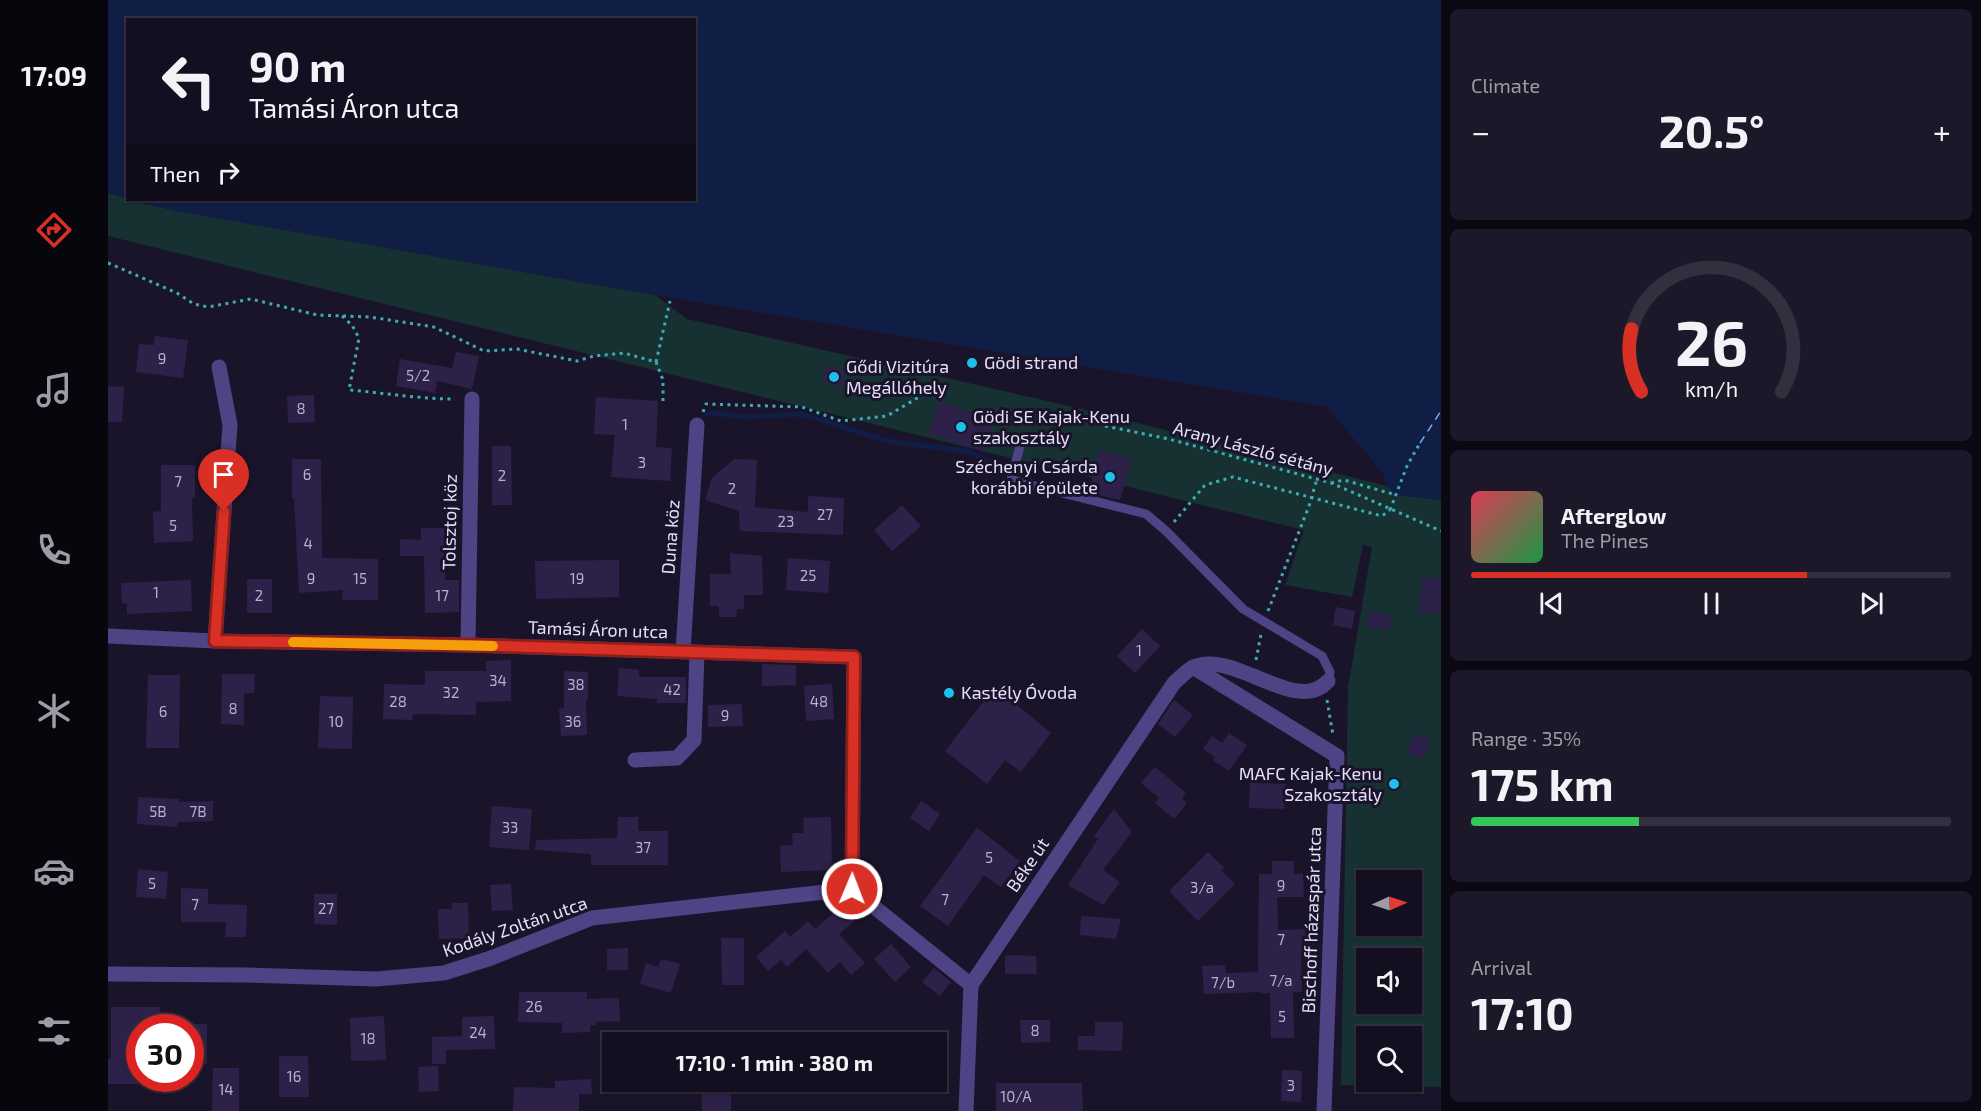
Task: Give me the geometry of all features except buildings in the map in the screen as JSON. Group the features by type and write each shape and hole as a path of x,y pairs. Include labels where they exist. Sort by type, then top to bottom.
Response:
{"street":[{"path":"215,641 230,425 219,367"},
{"name":"Tolsztoj köz","path":"468,645 472,399"},
{"name":"Duna köz","path":"635,760 677,758 694,740 690,652 698,425"},
{"name":"Tamási Áron utca","path":"108,636 215,641 468,645 854,657 852,889"},
{"path":"1193,667 1207,664 1225,666 1303,692 1315,691 1326,684"},
{"path":"1193,667 1337,756"},
{"name":"Béke út","path":"971,985 1174,682 1193,667"},
{"name":"Bischoff házaspár utca","path":"1324,1111 1337,756"},
{"path":"852,889 971,985 966,1111"},
{"name":"Kodály Zoltán utca","path":"108,974 376,979 444,973 491,958 592,918 852,889"}],"lane":[{"path":"1021,442 1011,480 1146,514 1166,531 1243,609 1322,656 1330,672 1326,684"}],"path":[{"path":"108,263 177,292 194,303 208,307 251,299 317,315 370,317 434,327 484,351 517,349 577,361 594,356 624,353 656,362"},
{"path":"663,402 663,380 656,362 670,301"},
{"path":"340,315 352,325 359,338 349,390 425,399 472,399"},
{"path":"698,425 706,404 802,407 841,421 886,416 924,394"},
{"name":"Arany László sétány","path":"1105,426 1169,439 1330,483 1441,531"},
{"path":"1390,510 1407,466 1420,443"},
{"name":"Arany László sétány","path":"1166,531 1205,485 1233,477 1382,516 1390,510"},
{"path":"1260,643 1264,621 1317,479"},
{"path":"1330,483 1344,480 1396,495"},
{"path":"1326,684 1337,756"}],"green space":[{"path":"108,193 126,198 126,201 177,211 655,295 687,319 1078,408 1387,486 1396,495 1441,500 1441,1087 1422,1087 1422,1026 1356,1026 1356,1085 1341,1085 1348,688 1372,547 1363,545 1352,597 1285,585 1304,530 108,236"}],"water":[{"path":"108,0 1441,0 1441,500 1396,495 1387,486 1382,472 1327,407 655,295 177,211 137,201 696,201 696,18 126,18 126,198 108,193"}],"waterway":[{"path":"707,414 748,417 802,414 887,441 967,451 1004,468"}],"ferry route":[{"path":"1420,443 1441,411"}],"slow traffic":[{"path":"293,642 493,646"}],"place":[{"name":"Gödi strand","path":"972,363"},
{"name":"Gődi Vizitúra Megállóhely","path":"834,377"},
{"name":"Gödi SE Kajak-Kenu szakosztály","path":"961,427"},
{"name":"Széchenyi Csárda korábbi épülete","path":"1110,477"},
{"name":"Kastély Óvoda","path":"949,693"},
{"name":"MAFC Kajak-Kenu Szakosztály","path":"1394,784"}],"route":[{"path":"224,511 215,641 468,645 854,657 852,889"}]}
